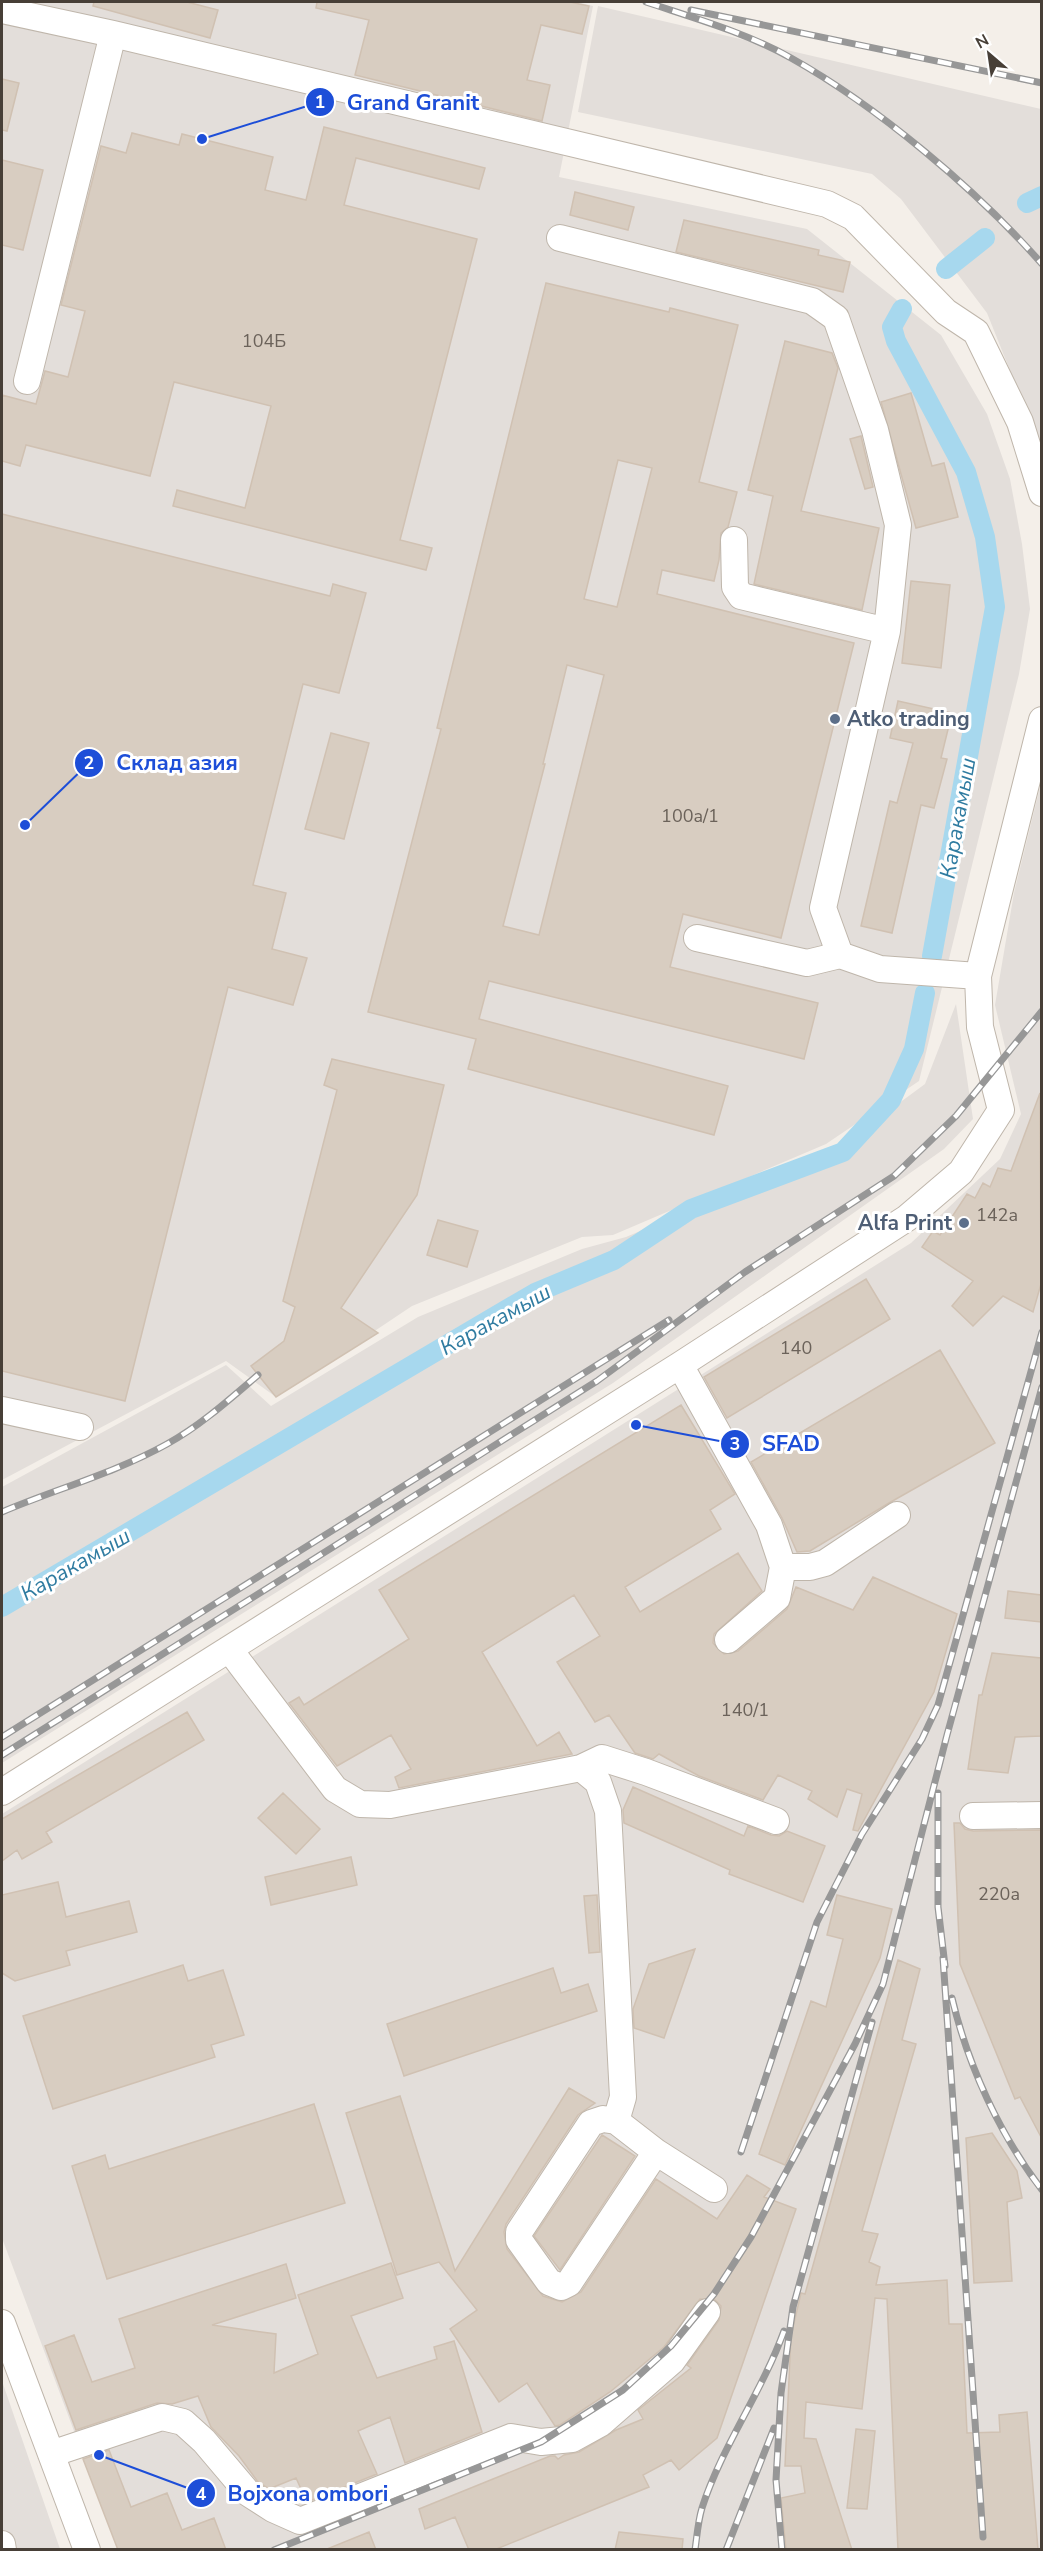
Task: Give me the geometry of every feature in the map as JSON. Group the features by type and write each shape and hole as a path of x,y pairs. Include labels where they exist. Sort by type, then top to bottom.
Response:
{"street":[{"path":"2,10 113,34 827,204 853,217 946,312 976,332 1020,422 1041,493"},
{"path":"27,381 113,34"},
{"path":"560,238 812,301 836,318 875,430 898,525 887,631 823,908 840,955"},
{"path":"734,540 735,587 741,596 887,631"},
{"path":"2,1792 680,1365 907,1218 961,1172 1001,1110 980,1027 978,976 1041,720"},
{"path":"697,938 807,963 840,955 880,969 978,976"},
{"path":"680,1365 769,1525 783,1567 777,1598 728,1640"},
{"path":"2,1410 80,1427"},
{"path":"783,1567 810,1567 825,1563 897,1515"},
{"path":"229,1649 335,1789 360,1804 390,1805 581,1768 602,1758 776,1821"},
{"path":"581,1768 598,1782 608,1811 623,2097 616,2121"},
{"path":"973,1816 1041,1815"},
{"path":"656,2152 569,2283 561,2287 549,2282 519,2240 519,2232 591,2123 603,2119 616,2121 656,2152 714,2189"},
{"path":"51,2454 162,2417 183,2422 204,2440 248,2493 273,2509 300,2521 511,2437 541,2442 572,2439 601,2423 672,2361 707,2312"},
{"path":"2,2323 87,2550"},
{"path":"2,2544 3,2550"}],"shaded area":[{"path":"2,2 577,2 593,6 559,177 807,229 941,335 987,414 1010,479 1022,544 1030,609 1019,674 919,1081 826,1144 613,1235 582,1237 412,1306 276,1397 226,1361 2,1480"},
{"path":"598,6 1041,109 1041,448 987,313 901,199 872,174 578,112"},
{"path":"1041,783 1041,2549 118,2549 2,2238 2,1814 911,1243 1000,1159 1021,1114 995,1005 1014,893"},
{"path":"956,1004 973,1119 944,1149 613,1383 2,1763 2,1487 226,1365 271,1406 418,1317 582,1249 626,1237 838,1148 925,1084"},
{"path":"2,2381 60,2549 2,2549"}],"building":[{"path":"94,2 187,2 218,10 210,38 93,6"},
{"path":"317,2 570,2 589,6 582,34 541,25 527,80 550,85 542,121 355,75 369,20 316,8"},
{"path":"2,79 19,83 7,131 2,130"},
{"path":"324,127 485,168 479,189 356,158 344,205 477,239 400,540 432,548 426,570 173,506 177,490 245,508 271,406 174,382 150,476 26,445 20,466 2,461 2,395 36,404 45,371 68,377 85,311 61,305 101,146 126,153 132,133 179,145 182,134 273,157 265,190 306,200"},
{"path":"2,160 43,170 23,250 2,245"},
{"path":"575,192 634,207 628,230 570,215"},
{"path":"684,220 819,250 818,255 850,262 843,292 676,252"},
{"path":"546,283 669,312 670,308 738,325 699,482 737,492 728,527 721,533 719,560 714,581 662,570 657,594 854,643 781,938 683,914 670,967 818,1003 804,1059 489,981 479,1019 728,1086 714,1135 468,1069 476,1039 368,1012 441,729 437,728","holes":["618,460 652,468 617,607 584,599","567,665 604,675 539,935 503,926 545,764 543,764"]},
{"path":"785,341 832,353 838,368 801,511 879,528 862,610 754,584 773,496 748,490"},
{"path":"911,393 932,466 944,463 958,517 916,528 881,402"},
{"path":"861,436 873,487 865,489 850,439"},
{"path":"2,514 330,596 333,584 366,593 339,693 303,684 253,885 286,893 272,949 307,958 293,1005 228,987 125,1401 2,1371"},
{"path":"911,581 950,585 941,668 902,663"},
{"path":"898,701 952,713 941,758 947,759 934,808 921,805 892,933 861,926 890,801 897,803 913,743 890,738"},
{"path":"331,733 369,743 344,839 305,829"},
{"path":"332,1059 444,1085 417,1195 341,1308 378,1333 276,1397 251,1366 284,1341 295,1307 283,1301 337,1090 324,1085"},
{"path":"1040,1093 1041,1284 1033,1312 1003,1296 973,1326 952,1306 973,1281 922,1247 933,1231 940,1235 967,1194 975,1198 983,1183 990,1187 998,1168 1011,1171"},
{"path":"438,1220 478,1231 467,1267 427,1255"},
{"path":"866,1279 890,1319 727,1418 704,1377"},
{"path":"940,1350 995,1443 810,1551 797,1552 782,1518 751,1462"},
{"path":"681,1405 735,1494 710,1510 721,1529 625,1587 640,1612 738,1553 762,1591 714,1634 713,1643 724,1654 738,1651 787,1609 796,1587 853,1610 873,1577 957,1614 934,1692 858,1831 853,1830 862,1794 847,1789 837,1817 808,1799 812,1791 778,1775 763,1800 699,1776 659,1754 653,1759 635,1753 609,1715 595,1722 557,1662 600,1636 574,1595 482,1652 537,1746 559,1732 572,1754 399,1788 395,1777 411,1769 391,1735 337,1766 289,1703 299,1697 304,1705 409,1639 379,1590"},
{"path":"1008,1591 1041,1595 1041,1622 1005,1618"},
{"path":"992,1653 1041,1658 1041,1736 1015,1737 1008,1773 968,1769 979,1695 982,1695"},
{"path":"187,1712 204,1740 46,1832 52,1842 22,1859 17,1850 2,1861 2,1819"},
{"path":"633,1787 744,1836 748,1826 771,1835 779,1836 787,1831 825,1846 803,1902 729,1874 730,1870 624,1823 623,1810"},
{"path":"283,1793 320,1829 296,1854 258,1818"},
{"path":"954,1823 960,1823 965,1829 973,1831 1041,1830 1041,2137 1020,2097 1015,2099 960,1964"},
{"path":"351,1857 357,1885 271,1905 265,1877"},
{"path":"58,1882 66,1917 129,1901 137,1932 66,1951 70,1965 15,1981 2,1973 2,1895"},
{"path":"597,1895 600,1952 589,1953 584,1896"},
{"path":"837,1895 892,1909 880,1958 785,2165 759,2154 811,2001 826,2007 843,1939 827,1935"},
{"path":"695,1949 664,2038 634,2028 633,2009 649,1964"},
{"path":"898,1960 920,1969 902,2040 916,2044 862,2231 878,2234 869,2262 880,2267 876,2285 947,2280 949,2324 962,2324 967,2433 1000,2432 999,2415 1027,2412 1038,2550 898,2550 887,2299 875,2298 862,2409 806,2402 804,2438 816,2439 852,2550 786,2550 781,2498 805,2493 801,2466 785,2466 791,2336 801,2293 805,2294"},
{"path":"183,1965 188,1981 223,1970 244,2035 211,2045 215,2057 53,2109 23,2016"},
{"path":"553,1968 561,1993 588,1984 597,2011 404,2076 387,2024"},
{"path":"569,2088 595,2103 578,2115 506,2224 504,2232 507,2249 543,2296 562,2302 581,2292 656,2179 717,2219 747,2175 770,2189 764,2197 796,2209 717,2438 679,2470 671,2460 643,2475 649,2487 494,2550 469,2550 455,2517 425,2529 419,2509 550,2456 558,2459 564,2455 579,2452 616,2430 643,2419 638,2410 691,2368 687,2365 719,2320 721,2306 715,2300 700,2299 664,2347 610,2392 560,2425 555,2426 527,2383 499,2402 450,2329 477,2310 439,2262 397,2275 346,2113 400,2096 455,2271"},
{"path":"314,2104 345,2203 107,2279 72,2166 105,2155 109,2169"},
{"path":"992,2133 1017,2171 1022,2198 1007,2202 1012,2281 974,2283 966,2138"},
{"path":"602,2135 635,2156 560,2270 534,2236"},
{"path":"391,2263 403,2298 351,2316 377,2378 437,2359 434,2347 454,2341 482,2432 405,2463 390,2417 358,2431 377,2474 307,2502 296,2478 269,2489 258,2482 239,2456 211,2427 198,2396 172,2404 157,2403 76,2430 45,2346 74,2335 92,2382 135,2368 119,2319 286,2264 296,2298 212,2325 276,2334 274,2373 318,2354 298,2295"},
{"path":"856,2429 875,2431 867,2509 847,2508"},
{"path":"109,2450 131,2507 167,2493 182,2530 214,2518 226,2550 118,2550 83,2459"},
{"path":"369,2532 376,2550 327,2550 327,2549"},
{"path":"619,2532 683,2539 682,2550 615,2550"}],"waterway":[{"name":"Каракамыш","path":"1027,203 1042,196"},
{"name":"Каракамыш","path":"946,269 985,238"},
{"name":"Каракамыш","path":"902,309 892,327 896,341 966,472 985,537 995,607 932,956"},
{"name":"Каракамыш","path":"2,1607 535,1293 614,1260 691,1209 843,1152 891,1100 914,1049 925,993"}],"railway":[{"path":"646,2 757,41 824,78 891,125 957,179 1042,264"},
{"path":"691,10 1042,83"},
{"path":"2,1755 597,1381 745,1272 894,1176 956,1116 1042,1011"},
{"path":"2,1737 669,1320"},
{"path":"741,2152 817,1922 862,1834 922,1739 938,1705 1042,1332"},
{"path":"2,1512 106,1472 167,1444 203,1421 258,1375"},
{"path":"274,2550 541,2442 623,2390 671,2346 714,2294 751,2237 855,2044 883,1984 947,1735 1042,1387"},
{"path":"938,1793 938,1907 945,1966"},
{"path":"943,1958 983,2537"},
{"path":"952,1998 967,2049 987,2099 1012,2146 1042,2190"},
{"path":"782,2550 776,2480 781,2393 793,2307 872,2022"},
{"path":"695,2550 701,2513 710,2486 765,2376 784,2331"},
{"path":"726,2550 774,2428"}],"place":[{"name":"Grand Granit","path":"202,139"},
{"name":"Atko trading","path":"835,719"},
{"name":"Склад азия","path":"25,825"},
{"name":"Alfa Print","path":"964,1223"},
{"name":"SFAD","path":"636,1425"},
{"name":"Bojxona ombori","path":"99,2455"}]}
